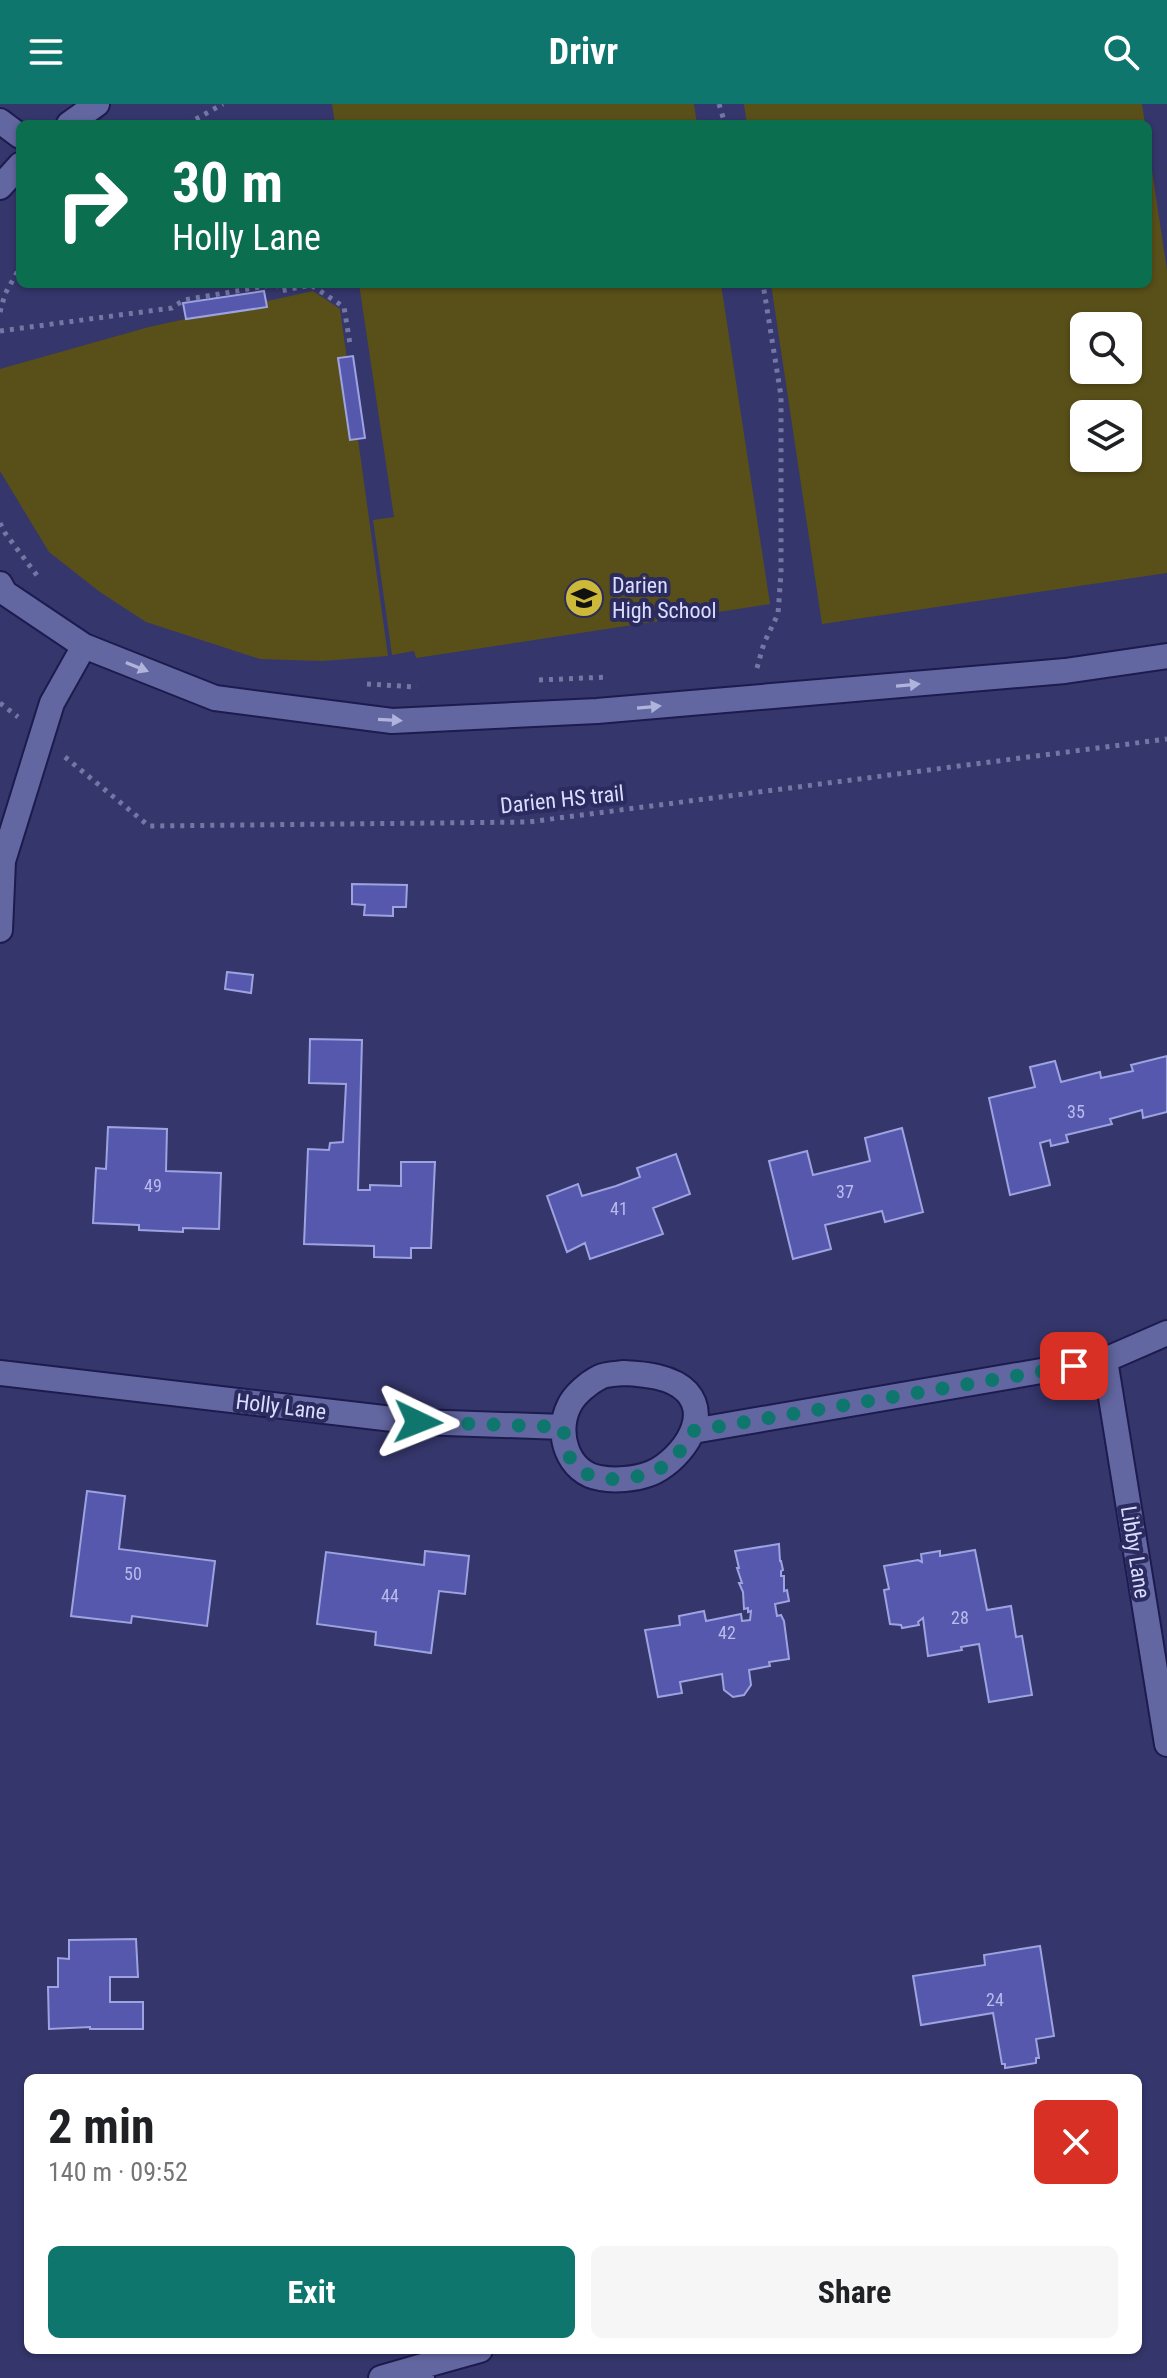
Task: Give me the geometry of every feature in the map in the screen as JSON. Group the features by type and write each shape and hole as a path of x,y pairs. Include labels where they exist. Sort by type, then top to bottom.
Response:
{"street":[{"path":"75,120 97,104"},
{"path":"0,187 16,169"},
{"path":"0,584 5,593 84,646 215,698 392,721 613,710 1065,671 1167,656"},
{"path":"0,930 3,861 52,703 84,646"},
{"path":"693,1431 1105,1360 1167,1333"},
{"name":"Libby Lane","path":"1105,1360 1167,1744"},
{"name":"Holly Lane","path":"0,1373 418,1422 563,1427"},
{"path":"624,1373 666,1380 686,1392 693,1405 693,1431 670,1462 649,1474 622,1479 600,1478 582,1472 572,1462 563,1427 569,1406 581,1390 601,1376 624,1373"},
{"path":"381,2378 420,2373 470,2354"}],"path":[{"path":"194,120 223,104"},
{"path":"0,312 5,294 16,274"},
{"path":"0,331 172,308 184,300 254,288"},
{"path":"316,288 344,307 350,344"},
{"path":"764,288 781,396 781,573 778,614 764,643 757,669 772,667"},
{"path":"0,523 42,582"},
{"path":"527,681 619,676"},
{"path":"356,684 419,687"},
{"name":"Darien HS trail","path":"0,703 149,826 528,822 1167,739"}],"shaded area":[{"path":"332,104 694,104 696,120 334,120"},
{"path":"744,104 1142,104 1144,120 746,120"},
{"path":"1152,171 1167,270 1167,573 822,624 772,288 1152,288"},
{"path":"360,288 722,288 770,604 416,658 414,651 392,655 373,520 394,517"},
{"path":"313,291 340,309 388,656 322,661 260,659 146,622 100,592 49,552 0,471 0,369 149,327"}],"building":[{"path":"264,291 267,307 186,319 183,303"},
{"path":"353,356 365,438 350,440 338,358"},
{"path":"352,884 407,885 406,907 393,907 393,916 364,915 365,905 352,904"},
{"path":"227,972 253,975 251,993 225,989"},
{"path":"310,1039 362,1040 358,1190 370,1190 370,1185 401,1186 401,1162 435,1162 431,1248 411,1248 411,1258 374,1257 374,1246 304,1244 308,1149 329,1150 330,1143 343,1142 346,1084 309,1083"},
{"path":"1167,1056 1167,1112 1143,1118 1142,1110 1110,1119 1112,1124 1066,1135 1068,1142 1051,1146 1050,1140 1040,1143 1050,1185 1010,1195 989,1098 1035,1087 1030,1067 1055,1061 1061,1082 1100,1072 1101,1078 1133,1071 1131,1065"},
{"path":"108,1127 167,1129 166,1171 221,1173 219,1229 183,1228 183,1232 139,1230 139,1225 93,1223 96,1168 106,1169"},
{"path":"902,1128 923,1212 885,1222 882,1211 825,1225 831,1249 793,1259 769,1161 807,1151 813,1175 870,1161 865,1138"},
{"path":"676,1154 690,1194 653,1208 663,1234 590,1259 585,1243 567,1252 547,1196 578,1184 582,1196 616,1186 640,1177 637,1168"},
{"path":"87,1491 125,1496 119,1549 215,1561 207,1626 132,1616 131,1623 71,1616"},
{"path":"779,1544 781,1576 784,1576 784,1591 787,1590 789,1601 775,1604 777,1616 781,1615 784,1621 789,1659 769,1662 770,1666 749,1670 751,1685 744,1695 733,1697 724,1690 722,1674 680,1682 682,1693 658,1697 645,1630 680,1625 679,1616 704,1611 706,1621 741,1614 742,1621 750,1620 751,1611 744,1609 735,1551"},
{"path":"975,1550 987,1610 1011,1606 1016,1637 1022,1636 1032,1695 989,1702 979,1644 928,1656 923,1618 919,1625 902,1628 901,1625 890,1624 884,1590 889,1589 884,1566 918,1560 922,1562 921,1554 940,1551 940,1556"},
{"path":"425,1551 469,1556 465,1594 439,1591 431,1653 375,1645 376,1632 317,1624 326,1552 424,1565"},
{"path":"136,1939 138,1977 110,1977 110,2002 143,2002 143,2029 49,2029 48,1987 58,1987 58,1958 69,1959 69,1940"},
{"path":"1040,1946 1054,2036 1036,2039 1039,2058 1036,2058 1036,2063 1005,2068 993,2013 921,2025 913,1976 985,1965 984,1955"}],"place":[{"name":"Darien High School","path":"584,598"}],"route":[{"path":"418,1422 563,1427 572,1462 582,1472 600,1478 622,1479 649,1474 670,1462 693,1431 1074,1366"}]}
